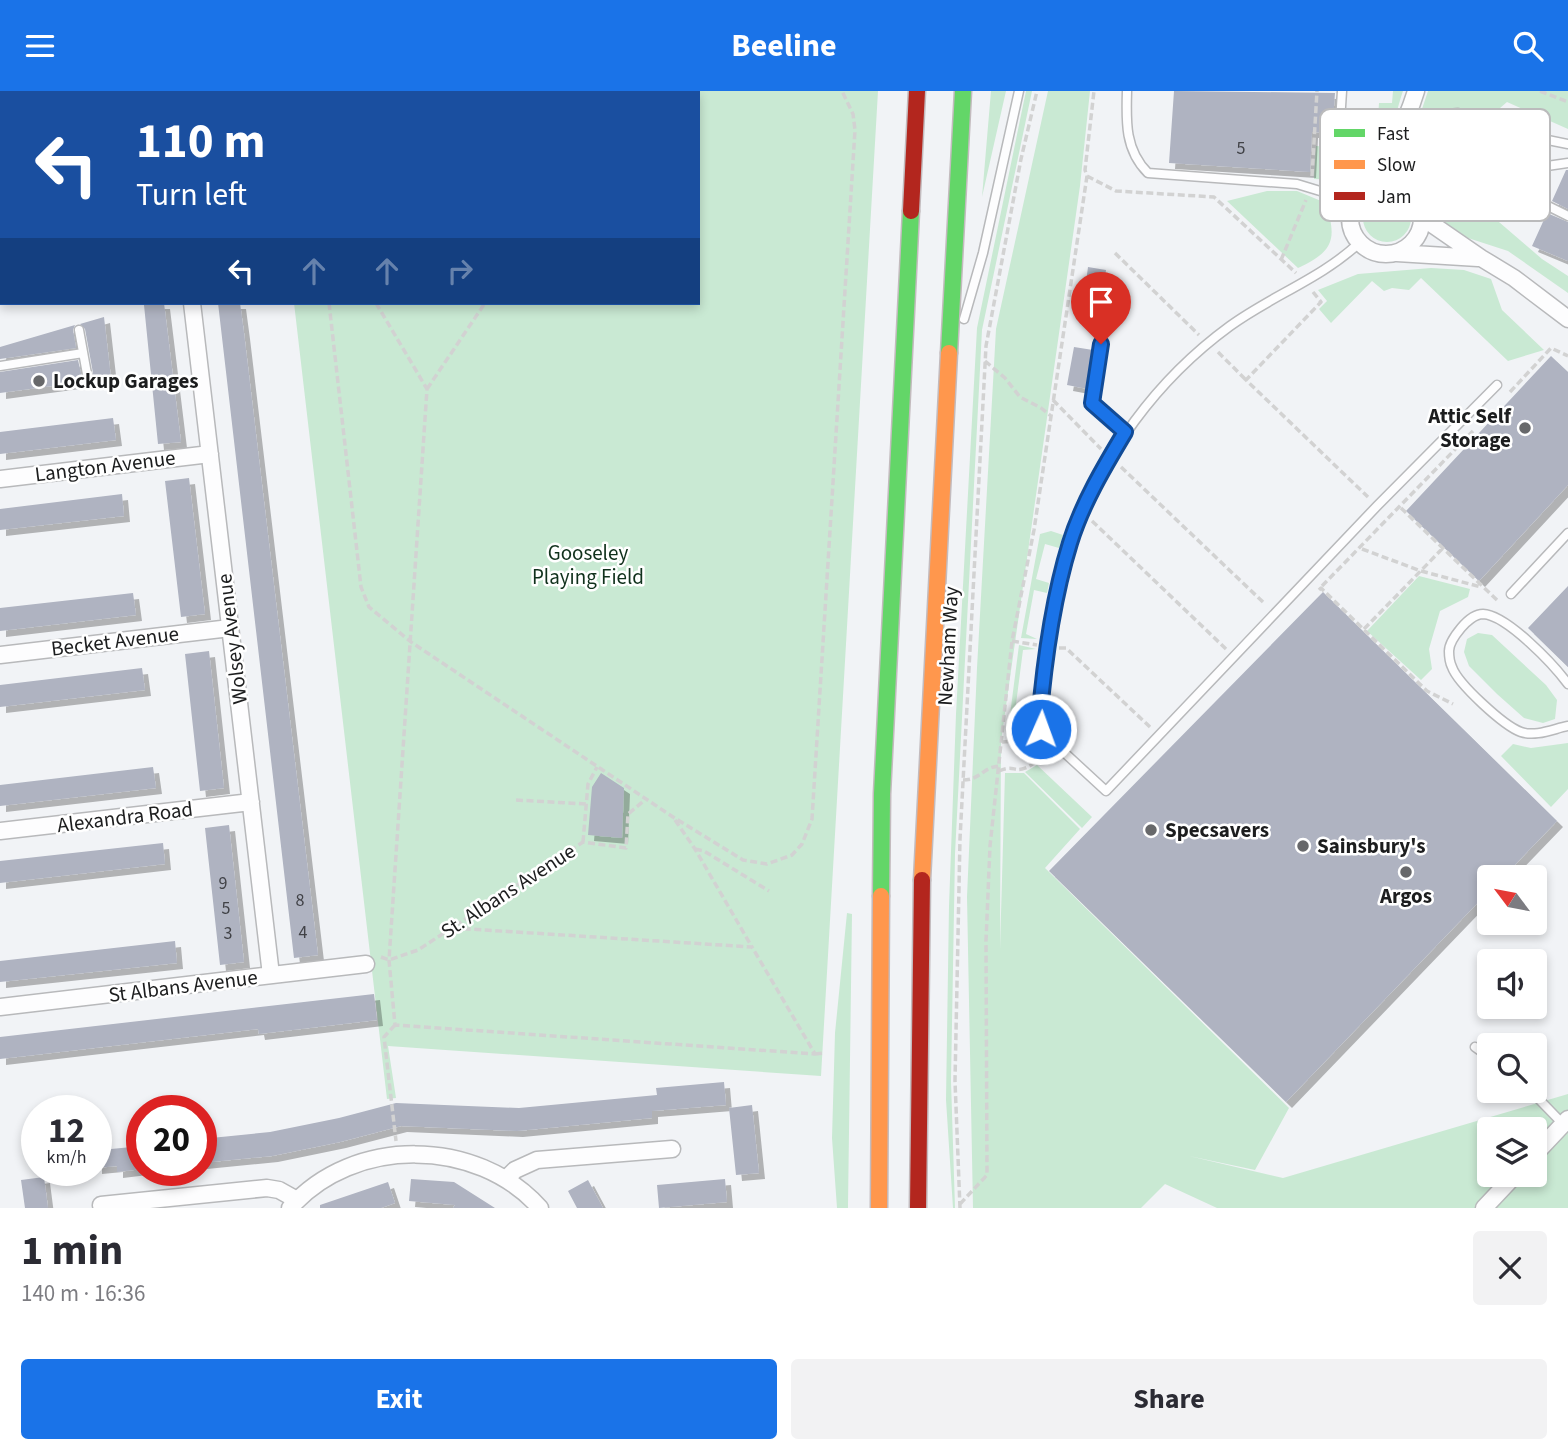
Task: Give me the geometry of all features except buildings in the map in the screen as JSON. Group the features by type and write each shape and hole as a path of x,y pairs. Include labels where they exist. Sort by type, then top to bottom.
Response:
{"highway":[{"path":"879,1208 882,794 918,91"},
{"name":"Newham Way","path":"918,1208 924,824 963,91"},
{"path":"864,1146 867,1105 880,1031"},
{"path":"919,1031 934,1161"}],"street":[{"path":"1411,109 1416,91"},
{"path":"1350,221 1351,230 1359,243 1377,253 1481,258"},
{"path":"1397,253 1414,242 1420,233 1419,221"},
{"path":"1438,221 1481,258 1514,278 1567,317"},
{"name":"Wolsey Avenue","path":"192,305 271,975"},
{"name":"Langton Avenue","path":"0,479 210,454"},
{"name":"Becket Avenue","path":"0,655 230,628"},
{"name":"Alexandra Road","path":"0,831 251,802"},
{"name":"St Albans Avenue","path":"0,1007 366,964"},
{"path":"1547,1142 1566,1122"},
{"path":"506,1179 515,1170 537,1160 672,1149"},
{"path":"101,1205 267,1188 279,1190 294,1204 327,1178 361,1162 398,1154 436,1155 472,1163 506,1179 540,1208"},
{"path":"1484,1208 1504,1187"}],"lane":[{"path":"962,326 983,253 1019,91"},
{"path":"1127,91 1126,124 1131,150 1148,173 1297,184 1320,191"},
{"path":"1340,109 1342,91"},
{"path":"1550,141 1568,144"},
{"path":"1550,166 1568,163"},
{"path":"1550,207 1568,216"},
{"path":"1359,243 1331,265 1229,326 1155,394 1125,432 1096,481 1070,542 1047,646 1040,712 1041,729 1054,744 1106,791 1342,542 1497,384"},
{"path":"79,330 86,375"},
{"name":"Newham Way","path":"948,375 958,338"},
{"path":"1101,344 1092,403 1125,432"},
{"path":"0,366 83,353"},
{"path":"1511,593 1568,533"},
{"path":"1568,684 1539,653 1498,618 1481,614 1466,621 1449,650 1452,668 1465,685 1502,720 1521,732 1537,734 1568,726"},
{"path":"1545,1103 1566,1122"}],"path":[{"path":"329,305 361,587 369,607 411,642 673,817 743,860 767,864 792,855 802,844 812,819 855,130 853,114 842,91"},
{"name":"Newham Way","path":"960,1206 955,1081 962,780 985,361 991,309 1037,91"},
{"path":"960,1206 987,1175 986,941 990,846 1012,641 1034,530 1087,176 1085,170 1094,91"},
{"path":"1540,91 1568,102"},
{"path":"1115,253 1246,380"},
{"path":"377,305 427,389"},
{"path":"396,1025 389,960 427,389 484,305"},
{"path":"1504,398 1551,348 1568,356"},
{"path":"985,361 1005,378 1020,397 1051,416"},
{"path":"1053,400 1102,450"},
{"path":"1312,596 1401,508 1476,428"},
{"path":"1119,465 1275,614"},
{"path":"1401,508 1502,605"},
{"path":"1083,512 1234,657"},
{"path":"1342,542 1421,571 1483,587"},
{"path":"1364,629 1443,548"},
{"path":"1321,588 1427,691 1453,704"},
{"path":"1012,641 1038,645"},
{"path":"1057,648 1066,649 1159,736"},
{"path":"1002,742 1014,741 1041,729"},
{"path":"962,780 974,780 992,766 1021,769 1034,763 1054,744"},
{"path":"583,842 588,783 597,767"},
{"name":"St. Albans Avenue","path":"366,964 367,954 389,960 418,950 583,842 626,848 628,814 646,799"},
{"path":"516,800 586,804"},
{"path":"673,817 695,849 815,1054"},
{"path":"695,849 704,851 769,891"},
{"path":"453,928 752,947"},
{"path":"398,1154 384,1037 396,1025 815,1054 824,1052"}],"green space":[{"name":"Gooseley Playing Field","path":"700,91 878,91 821,1076 388,1046 396,1098 387,1099 294,305 700,305"},
{"path":"991,91 1006,91 982,197"},
{"path":"1026,91 1032,91 982,330 955,854 951,1081 953,1208 946,1100 949,906 956,714 977,328"},
{"path":"1048,91 1090,91 1080,186 1001,741 1000,949 1005,773 1024,773 1080,829 1045,868 1289,1108 1255,1170 1189,1156 1283,1178 1477,1121 1477,1187 1547,1187 1547,1117 1490,1117 1537,1103 1547,1103 1547,1100 1568,1094 1568,1208 1217,1208 1165,1184 1141,1208 973,1208 967,897 996,329"},
{"path":"1393,91 1403,91 1398,109 1379,109 1379,103 1392,103"},
{"path":"1428,91 1568,91 1568,129 1550,121 1550,109 1523,109 1507,102 1499,109 1422,109"},
{"path":"1316,146 1320,146 1320,179 1314,179"},
{"path":"1267,191 1297,191 1320,201 1320,221 1330,221 1330,243 1319,256 1298,268 1227,201"},
{"path":"1364,221 1410,221 1404,235 1387,242 1370,235"},
{"path":"1498,221 1542,259 1568,276 1568,293 1508,251 1468,238 1446,223"},
{"path":"1431,268 1464,270 1491,279 1502,310 1544,350 1508,361 1421,278 1409,290 1392,288 1384,291 1372,281 1331,323 1319,309 1327,301 1318,290 1358,274"},
{"path":"1051,531 1063,535 1059,548 1045,544 1036,579 1049,583 1047,593 1034,590 1026,634 1037,639 1021,638 1040,534"},
{"path":"1419,576 1470,589 1468,597 1440,611 1429,649 1432,669 1421,680 1367,631"},
{"path":"1478,633 1492,635 1546,685 1557,700 1555,719 1543,723 1524,718 1469,666 1464,652 1467,639"},
{"path":"1019,645 1036,649 1023,650 1013,727 1027,729 1027,732 1007,738"},
{"path":"1568,743 1568,789 1551,807 1501,756 1513,744 1531,748"},
{"path":"1037,765 1092,817 1082,828 1025,772"},
{"path":"847,913 852,914 848,1208 837,1208 832,1138 835,1033"}],"traffic: fast":[{"path":"949,353 963,91"},
{"path":"881,896 882,794 911,211"}],"traffic: slow":[{"path":"922,880 949,353"},
{"path":"879,1208 881,896"}],"traffic: jam":[{"path":"911,211 917,91"},
{"path":"918,1208 922,880"}],"place":[{"name":"Lockup Garages","path":"39,381"},
{"name":"Attic Self Storage","path":"1525,428"},
{"name":"Specsavers","path":"1151,830"},
{"name":"Sainsbury's","path":"1303,846"},
{"name":"Argos","path":"1406,872"}],"route":[{"path":"1041,729 1039,723 1047,646 1070,542 1096,481 1125,432 1092,403 1101,344"}]}
